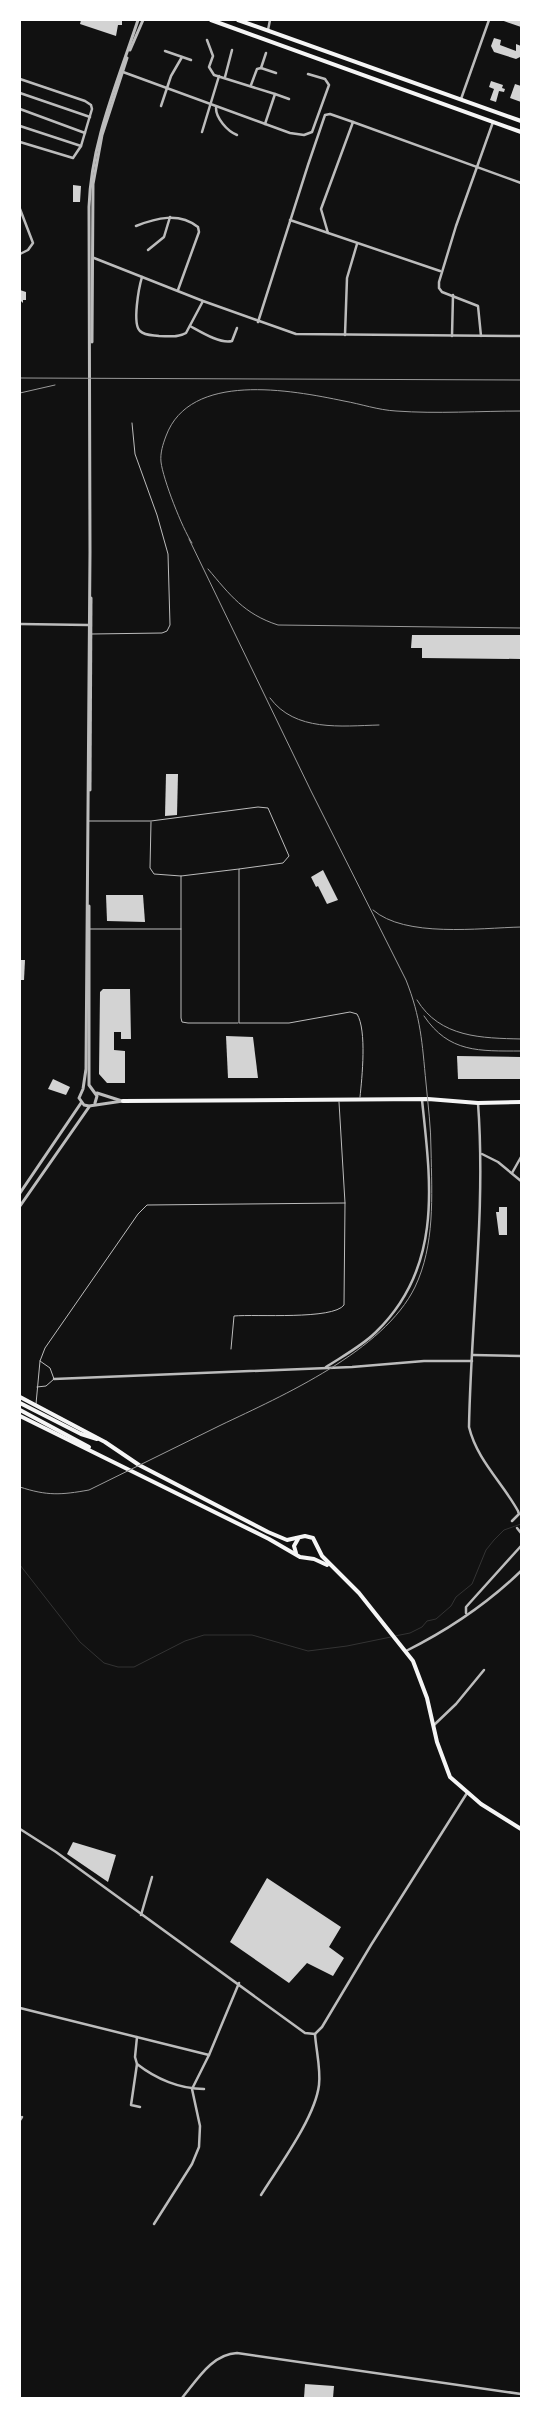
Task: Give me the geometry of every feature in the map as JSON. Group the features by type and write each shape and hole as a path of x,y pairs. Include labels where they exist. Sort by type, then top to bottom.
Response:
{"main road":[{"path":"211,20 521,132"},
{"path":"238,20 521,121"},
{"path":"375,80 379,70"},
{"path":"123,1101 422,1100 521,1102"},
{"path":"20,1397 105,1442 139,1465 240,1518 284,1539 298,1539 305,1536 315,1540 317,1548 331,1567 359,1593 413,1661 434,1725 437,1742 450,1777 468,1793 521,1829"},
{"path":"20,1402 81,1434 105,1442"},
{"path":"20,1410 84,1443 95,1452"},
{"path":"20,1416 296,1553 300,1557 308,1558 331,1567"},
{"path":"296,1553 294,1546 298,1539"},
{"path":"308,1558 315,1553 317,1548"}],"street":[{"path":"81,1103 79,1096 83,1089 86,1069 91,634 90,184 101,132 138,20"},
{"path":"91,366 94,258 93,184 102,135 122,72 143,20"},
{"path":"268,30 270,20"},
{"path":"461,98 489,20"},
{"path":"207,40 213,56 209,67 212,73 288,99"},
{"path":"225,77 232,50"},
{"path":"165,51 192,60"},
{"path":"251,86 257,69 261,68 266,53"},
{"path":"161,106 166,89 182,57"},
{"path":"261,68 276,73"},
{"path":"122,72 265,125 304,135 312,132 318,134"},
{"path":"308,74 325,79 329,84 312,132"},
{"path":"202,132 219,76"},
{"path":"20,79 85,101 91,106 82,146 76,155 70,159 20,142"},
{"path":"20,93 90,117"},
{"path":"265,125 275,94"},
{"path":"216,108 216,115 236,135"},
{"path":"20,109 85,133"},
{"path":"258,322 318,134 324,117 327,115 353,122 521,183"},
{"path":"328,234 321,209 353,122"},
{"path":"481,336 478,306 439,288 441,271 493,122"},
{"path":"20,126 82,146"},
{"path":"20,209 33,243 28,250 20,254"},
{"path":"148,250 164,237 170,218"},
{"path":"136,226 154,220 178,218 195,224 199,229 177,291"},
{"path":"290,220 441,271"},
{"path":"345,335 347,278 357,244"},
{"path":"94,258 258,322 296,334 452,337 521,336"},
{"path":"142,278 137,299 137,325 140,331 145,334 172,336 186,333 203,301"},
{"path":"452,337 453,296"},
{"path":"190,326 220,340 230,342 237,328"},
{"path":"91,394 88,626 88,1056 89,1085 96,1093 97,1099 94,1104"},
{"path":"20,624 88,626"},
{"path":"83,1089 93,1089"},
{"path":"96,1093 123,1101"},
{"path":"325,1368 359,1346 392,1315 402,1301 421,1261 430,1216 422,1100"},
{"path":"20,1206 89,1106 123,1101"},
{"path":"478,1102 482,1154 481,1220 469,1427 472,1438 489,1471 505,1490 518,1511 519,1514 512,1521"},
{"path":"81,1103 89,1106"},
{"path":"20,1193 81,1103"},
{"path":"482,1154 521,1181"},
{"path":"512,1173 521,1157"},
{"path":"472,1354 475,1356 521,1356"},
{"path":"54,1379 325,1368 424,1361 472,1361"},
{"path":"517,1528 521,1533"},
{"path":"466,1614 466,1607 521,1546"},
{"path":"406,1651 449,1628 506,1586 521,1570"},
{"path":"434,1725 456,1704 484,1670"},
{"path":"315,2034 322,2027 371,1945 468,1793"},
{"path":"20,1829 56,1852 141,1915 239,1983 305,2033 315,2034"},
{"path":"141,1915 152,1877"},
{"path":"154,2224 192,2164 199,2147 200,2126 192,2089 209,2055 239,1983"},
{"path":"20,2008 209,2055"},
{"path":"261,2195 311,2112 317,2095 320,2083 315,2034"},
{"path":"137,2037 135,2057 137,2064 131,2105 140,2108"},
{"path":"137,2064 166,2081 192,2089 204,2089"},
{"path":"182,2398 216,2359 229,2353 521,2394"}],"lane":[{"path":"91,634 162,633 167,631 170,625 168,554 157,515 135,454 132,423"},
{"path":"89,821 151,821 258,807 268,808 289,856 283,863 181,876 157,875 150,870 151,821"},
{"path":"238,1023 239,869"},
{"path":"181,876 180,1013 182,1022 188,1024 289,1023 350,1012 357,1014 361,1020 363,1060 360,1101"},
{"path":"88,929 181,929"},
{"path":"231,1349 234,1316 327,1314 342,1308 345,1298 345,1203 339,1101"},
{"path":"36,1405 40,1361 51,1337 138,1214 147,1205 345,1203"},
{"path":"37,1388 46,1386 54,1379 50,1368 40,1361"}],"building":[{"path":"81,20 122,20 122,25 118,25 116,36 80,24"},
{"path":"501,20 521,20 521,27"},
{"path":"494,38 501,40 500,45 516,51 516,44 521,46 520,57 516,59 494,52 491,46"},
{"path":"491,81 503,85 502,88 505,89 504,92 499,91 496,102 490,100 494,89 489,87"},
{"path":"515,84 521,86 521,102 510,98"},
{"path":"73,185 81,186 80,202 73,202"},
{"path":"20,290 26,292 26,300 23,300 23,303 20,300"},
{"path":"412,635 521,635 521,659 422,658 422,648 411,648"},
{"path":"166,774 178,774 177,815 165,816"},
{"path":"323,870 338,900 327,904 311,877"},
{"path":"106,895 143,895 145,922 107,921"},
{"path":"20,960 25,960 24,980 20,980"},
{"path":"103,989 130,989 131,1039 121,1039 121,1032 114,1032 114,1050 125,1051 125,1083 107,1083 99,1074 100,992"},
{"path":"226,1036 253,1037 258,1078 228,1078"},
{"path":"457,1056 521,1057 521,1079 458,1079"},
{"path":"53,1079 70,1087 66,1095 48,1089"},
{"path":"499,1207 507,1207 507,1235 499,1235 496,1212 499,1212"},
{"path":"73,1842 116,1855 108,1882 67,1854"},
{"path":"267,1878 341,1927 329,1947 344,1958 333,1976 307,1963 289,1983 230,1942"},
{"path":"305,2384 334,2386 333,2398 304,2398"}],"waterway":[{"path":"395,1636 410,1633 422,1627 427,1621 436,1619 451,1606 456,1597 472,1584 486,1550 494,1540 504,1530 521,1524"},
{"path":"20,1565 80,1642 104,1663 118,1667 134,1667 185,1641 204,1635 252,1635 308,1651 347,1646 391,1637"}],"railway":[{"path":"20,378 521,380"},
{"path":"20,393 55,385"},
{"path":"192,543 183,526 165,480 161,459 166,436 178,415 196,402 219,393 244,390 271,390 322,397 396,411 521,411"},
{"path":"20,1487 54,1494 89,1490 273,1400 329,1369 356,1351 380,1331 400,1310 415,1287 426,1254 432,1202 431,1141 422,1042 411,994 406,980 311,791 189,539"},
{"path":"208,569 238,603 266,621 278,625 521,628"},
{"path":"270,698 280,709 292,717 305,722 334,726 379,725"},
{"path":"373,910 387,919 404,925 423,928 521,927"},
{"path":"417,1000 426,1013 450,1029 477,1036 521,1039"},
{"path":"424,1016 444,1037 466,1047 478,1050 521,1051"}]}
